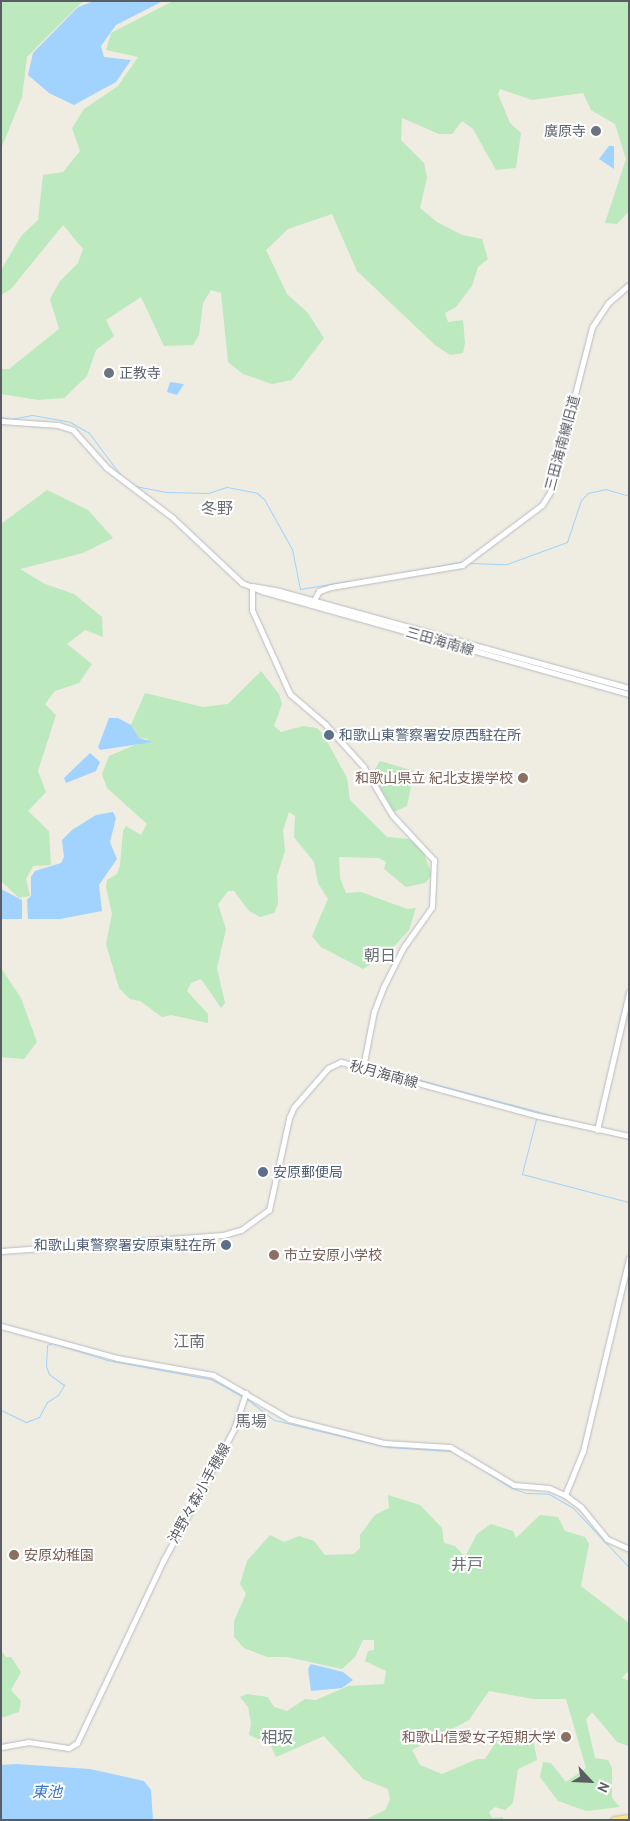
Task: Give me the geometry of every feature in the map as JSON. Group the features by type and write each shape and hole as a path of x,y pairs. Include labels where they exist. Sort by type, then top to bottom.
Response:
{"highway":[{"path":"614,1820 629,1818"}],"main road":[{"name":"三田海南線旧道","path":"312,603 320,591 331,587 463,565 534,513 547,498 590,334 608,304 629,285"},
{"name":"三田海南線","path":"1,421 58,425 73,430 107,468 173,518 235,579 252,586 629,694"},
{"path":"252,586 252,610 290,694 324,724 363,766 392,815 434,860 432,907 403,948 383,988 374,1011 363,1067"},
{"name":"三田海南線","path":"312,603 629,688"},
{"path":"597,1130 629,992"},
{"name":"秋月海南線","path":"1,1251 223,1235 242,1230 268,1210 289,1118 294,1107 328,1068 341,1062 597,1130 629,1136"},
{"path":"566,1496 582,1451 629,1258"},
{"path":"1,1326 117,1358 213,1375 289,1419 384,1442 450,1447 514,1485 549,1488 566,1496 581,1508 607,1539 629,1548"},
{"name":"沖野々森小手穂線","path":"1,1748 28,1742 75,1746 163,1561 234,1428 246,1393"}],"green space":[{"path":"1,1 83,1 27,57 22,97 1,149"},
{"path":"173,1 629,1 629,211 617,224 605,223 626,159 615,124 591,110 583,93 532,100 500,89 498,94 510,123 521,133 516,168 496,170 473,129 462,121 452,134 439,134 402,118 401,140 424,163 427,178 420,208 437,222 462,235 482,239 488,259 478,267 472,286 456,307 445,313 448,322 463,320 465,343 463,353 450,355 435,345 357,271 332,214 288,229 266,250 287,294 308,313 324,338 292,380 272,384 243,374 228,362 221,293 211,290 203,303 199,335 193,345 164,346 141,297 106,320 114,336 96,350 87,376 64,398 38,400 1,394 1,369 9,369 59,329 50,299 60,281 78,263 83,249 63,225 11,289 1,295 1,270 22,235 38,220 43,175 63,172 80,151 72,128 84,109 118,86 138,57 106,50 111,33"},
{"path":"47,490 88,510 113,538 83,553 20,569 45,584 74,594 102,617 103,637 85,630 67,644 92,664 79,683 55,691 45,704 56,715 38,771 46,792 28,811 49,831 51,865 33,866 26,879 30,896 19,898 1,881 1,524"},
{"path":"261,671 279,694 282,704 274,726 281,732 303,726 317,728 323,734 347,778 350,800 387,837 409,839 423,851 432,875 425,883 406,887 384,869 386,862 379,858 339,857 340,878 346,893 361,892 407,909 416,908 409,930 389,952 363,969 321,947 312,936 328,899 318,883 314,862 294,837 295,816 289,812 283,830 285,851 277,876 278,904 274,913 260,917 249,911 234,891 228,891 218,904 226,929 217,968 225,1003 221,1008 201,979 191,983 187,991 208,1014 208,1023 171,1015 162,1017 140,1001 130,999 119,988 106,944 112,914 106,887 107,880 117,874 120,866 123,831 126,826 141,835 147,824 107,788 102,774 109,756 149,739 139,738 131,725 145,693 203,707 228,704"},
{"path":"380,761 414,771 407,806 394,812 372,774"},
{"path":"1,968 21,998 37,1042 24,1059 1,1057"},
{"path":"388,1495 420,1505 442,1528 444,1543 455,1546 465,1557 477,1534 491,1524 513,1531 516,1538 540,1515 558,1517 565,1531 585,1537 589,1544 581,1586 629,1623 629,1670 622,1678 629,1681 629,1746 617,1742 592,1712 586,1719 595,1758 608,1760 612,1768 612,1798 620,1807 586,1811 558,1801 540,1777 543,1762 551,1763 566,1782 586,1768 566,1699 534,1699 489,1691 469,1720 412,1750 420,1765 442,1774 477,1759 485,1759 502,1733 522,1729 532,1732 537,1760 518,1769 513,1803 505,1810 495,1807 489,1812 492,1818 503,1817 503,1820 365,1820 385,1810 390,1800 388,1789 363,1779 324,1736 276,1757 270,1744 249,1735 251,1723 248,1707 240,1697 247,1694 268,1697 274,1707 287,1711 305,1699 316,1700 348,1686 384,1684 386,1671 365,1661 368,1651 374,1650 374,1640 363,1640 355,1657 342,1669 287,1657 267,1657 244,1648 234,1637 234,1621 246,1594 240,1584 247,1561 270,1535 284,1542 299,1536 314,1541 325,1555 354,1554 360,1548 360,1535 375,1515 389,1508"},
{"path":"1,1651 6,1657 11,1657 21,1672 11,1690 21,1701 19,1712 1,1718"}],"water":[{"path":"94,1 163,1 116,25 101,46 104,57 131,60 116,82 74,105 49,93 28,75 33,53 78,7"},
{"path":"609,146 614,146 614,169 599,159"},
{"path":"170,382 184,384 177,395 167,392"},
{"path":"109,718 118,718 131,725 139,738 153,742 100,750 98,747"},
{"path":"90,753 100,762 96,771 66,783 64,778"},
{"path":"113,812 116,818 110,842 117,859 99,885 102,911 60,919 28,919 27,900 31,896 31,877 35,871 61,863 64,857 62,840 72,830 96,815"},
{"path":"1,889 22,900 22,919 1,919"},
{"path":"311,1664 343,1672 353,1680 342,1688 311,1691 308,1669"},
{"name":"東池","path":"17,1764 90,1769 144,1781 151,1790 153,1820 1,1820 1,1765"}],"waterway":[{"path":"1,417 11,419 32,415 70,422 89,433 122,477"},
{"path":"135,486 167,492 208,493 227,487 257,493 264,499 292,549 300,589 349,581"},
{"path":"469,563 507,564 567,542 581,500 588,493 605,489 629,496"},
{"path":"395,574 462,562"},
{"path":"368,1066 557,1117"},
{"path":"536,1119 522,1174 629,1202"},
{"path":"1,1410 26,1422 39,1417 47,1402 58,1395 64,1385 49,1374 46,1366 47,1345 53,1343 107,1360 211,1379 243,1397"},
{"path":"247,1399 274,1420 388,1447 452,1451"},
{"path":"471,1462 512,1488 526,1493 549,1494 573,1508 629,1567"}],"place":[{"name":"廣原寺","path":"596,131"},
{"name":"正教寺","path":"109,373"},
{"name":"和歌山東警察署安原西駐在所","path":"329,735"},
{"name":"和歌山県立 紀北支援学校","path":"523,778"},
{"name":"安原郵便局","path":"263,1172"},
{"name":"和歌山東警察署安原東駐在所","path":"226,1245"},
{"name":"市立安原小学校","path":"274,1255"},
{"name":"安原幼稚園","path":"14,1555"},
{"name":"和歌山信愛女子短期大学","path":"566,1737"}],"district":[{"name":"冬野","path":"217,508"},
{"name":"朝日","path":"380,955"},
{"name":"江南","path":"189,1341"},
{"name":"馬場","path":"251,1421"},
{"name":"井戸","path":"467,1564"},
{"name":"相坂","path":"277,1737"}]}
